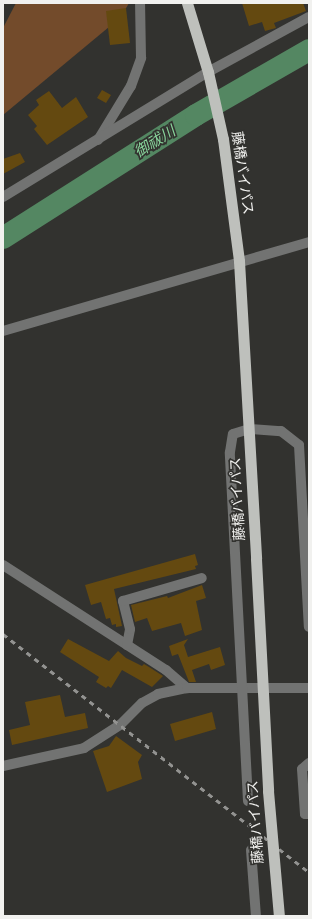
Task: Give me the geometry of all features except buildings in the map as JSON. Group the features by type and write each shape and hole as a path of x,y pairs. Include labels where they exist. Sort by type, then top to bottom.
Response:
{"highway":[{"name":"藤橋バイパス","path":"187,3 209,77 223,139 240,261 268,791 279,916"}],"street":[{"path":"97,142 132,86 141,58 140,3"},
{"path":"3,196 209,77 309,17"},
{"path":"3,331 309,242"},
{"path":"248,801 230,452 233,434 249,429 282,431 299,445 306,515 309,627"},
{"path":"3,565 166,670 187,688"},
{"path":"127,645 130,629 123,601 202,578"},
{"path":"3,766 84,748 120,725 142,703 158,694 187,688 309,688"},
{"path":"309,763 302,769 305,814 309,814"},
{"path":"251,850 256,916"}],"shaded area":[{"path":"16,3 129,3 121,17 3,115 3,28"}],"waterway":[{"name":"御祓川","path":"3,238 196,115 309,50"}],"railway":[{"path":"3,634 309,872"}]}
